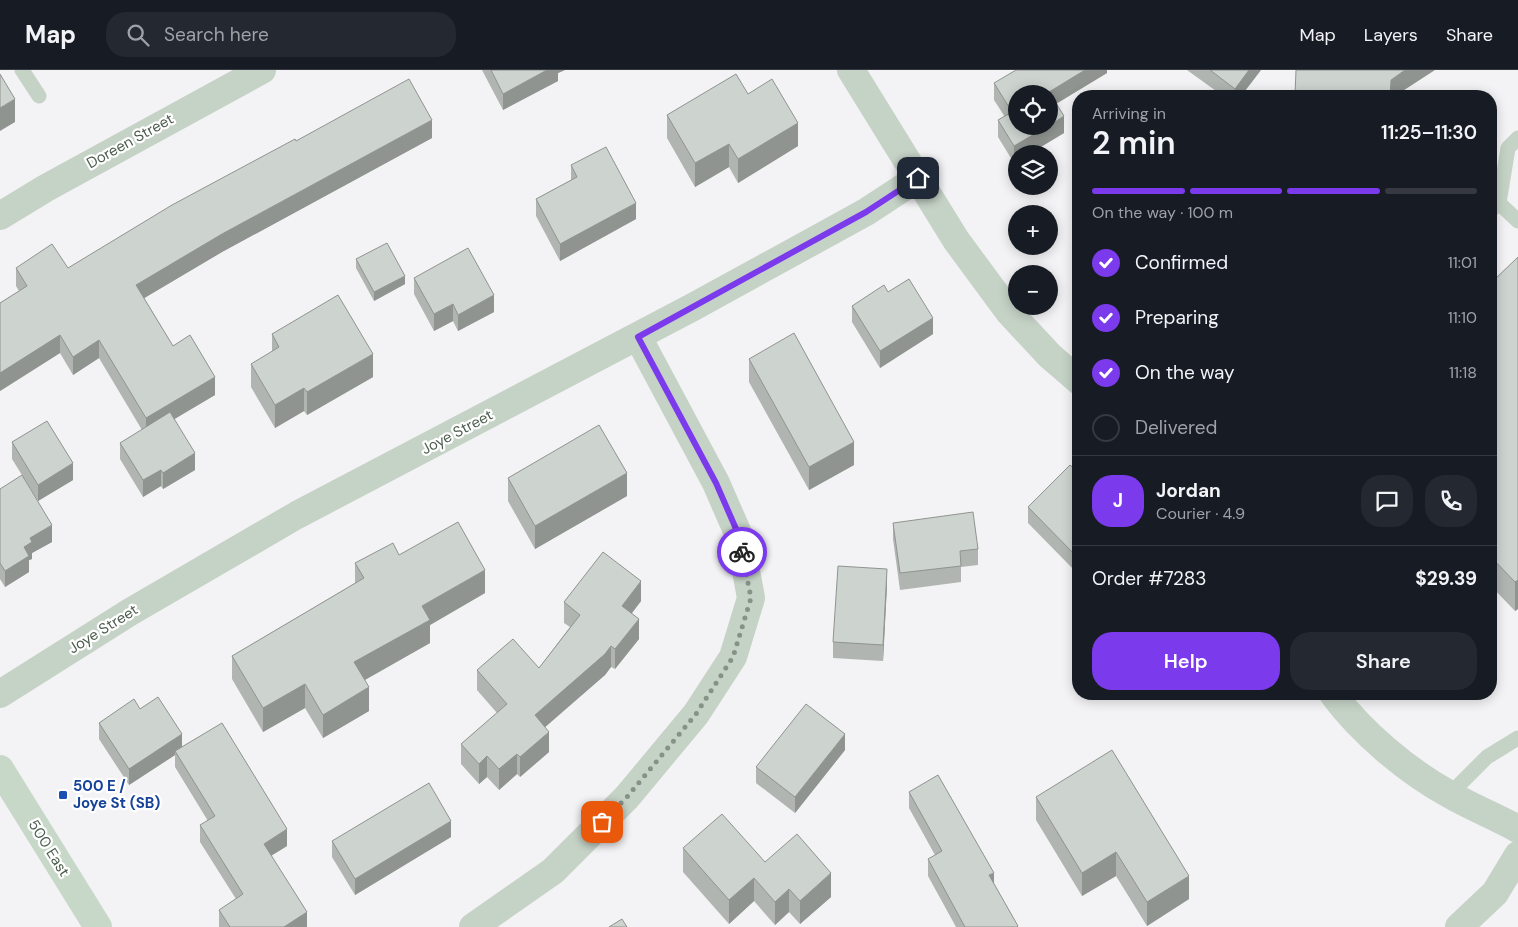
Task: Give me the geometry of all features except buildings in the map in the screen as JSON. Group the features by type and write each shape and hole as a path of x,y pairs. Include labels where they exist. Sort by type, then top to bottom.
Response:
{"street":[{"name":"Doreen Street","path":"0,216 46,188 262,70"},
{"path":"851,70 956,240 1009,312 1050,356 1072,375"},
{"name":"Joye Street","path":"0,694 130,612 297,515 638,337 866,212 918,178"},
{"path":"473,927 553,871 627,797 696,714 733,657 751,598 740,538 716,483 638,337"},
{"path":"1338,700 1377,742 1419,775 1449,795 1518,829"},
{"name":"500 East","path":"0,769 98,927"},
{"path":"1459,927 1495,892 1518,855"}],"lane":[{"path":"22,70 38,96"},
{"path":"1497,197 1508,148 1518,138"},
{"path":"1497,207 1518,221"},
{"path":"1449,795 1487,757 1518,738"}],"way so far":[{"path":"602,822 627,797 696,714 733,657 751,598 742,552"}],"place":[{"name":"500 E / Joye St (SB)","path":"63,795"}],"route":[{"path":"742,552 740,538 716,483 638,337 866,212 918,178"}]}
